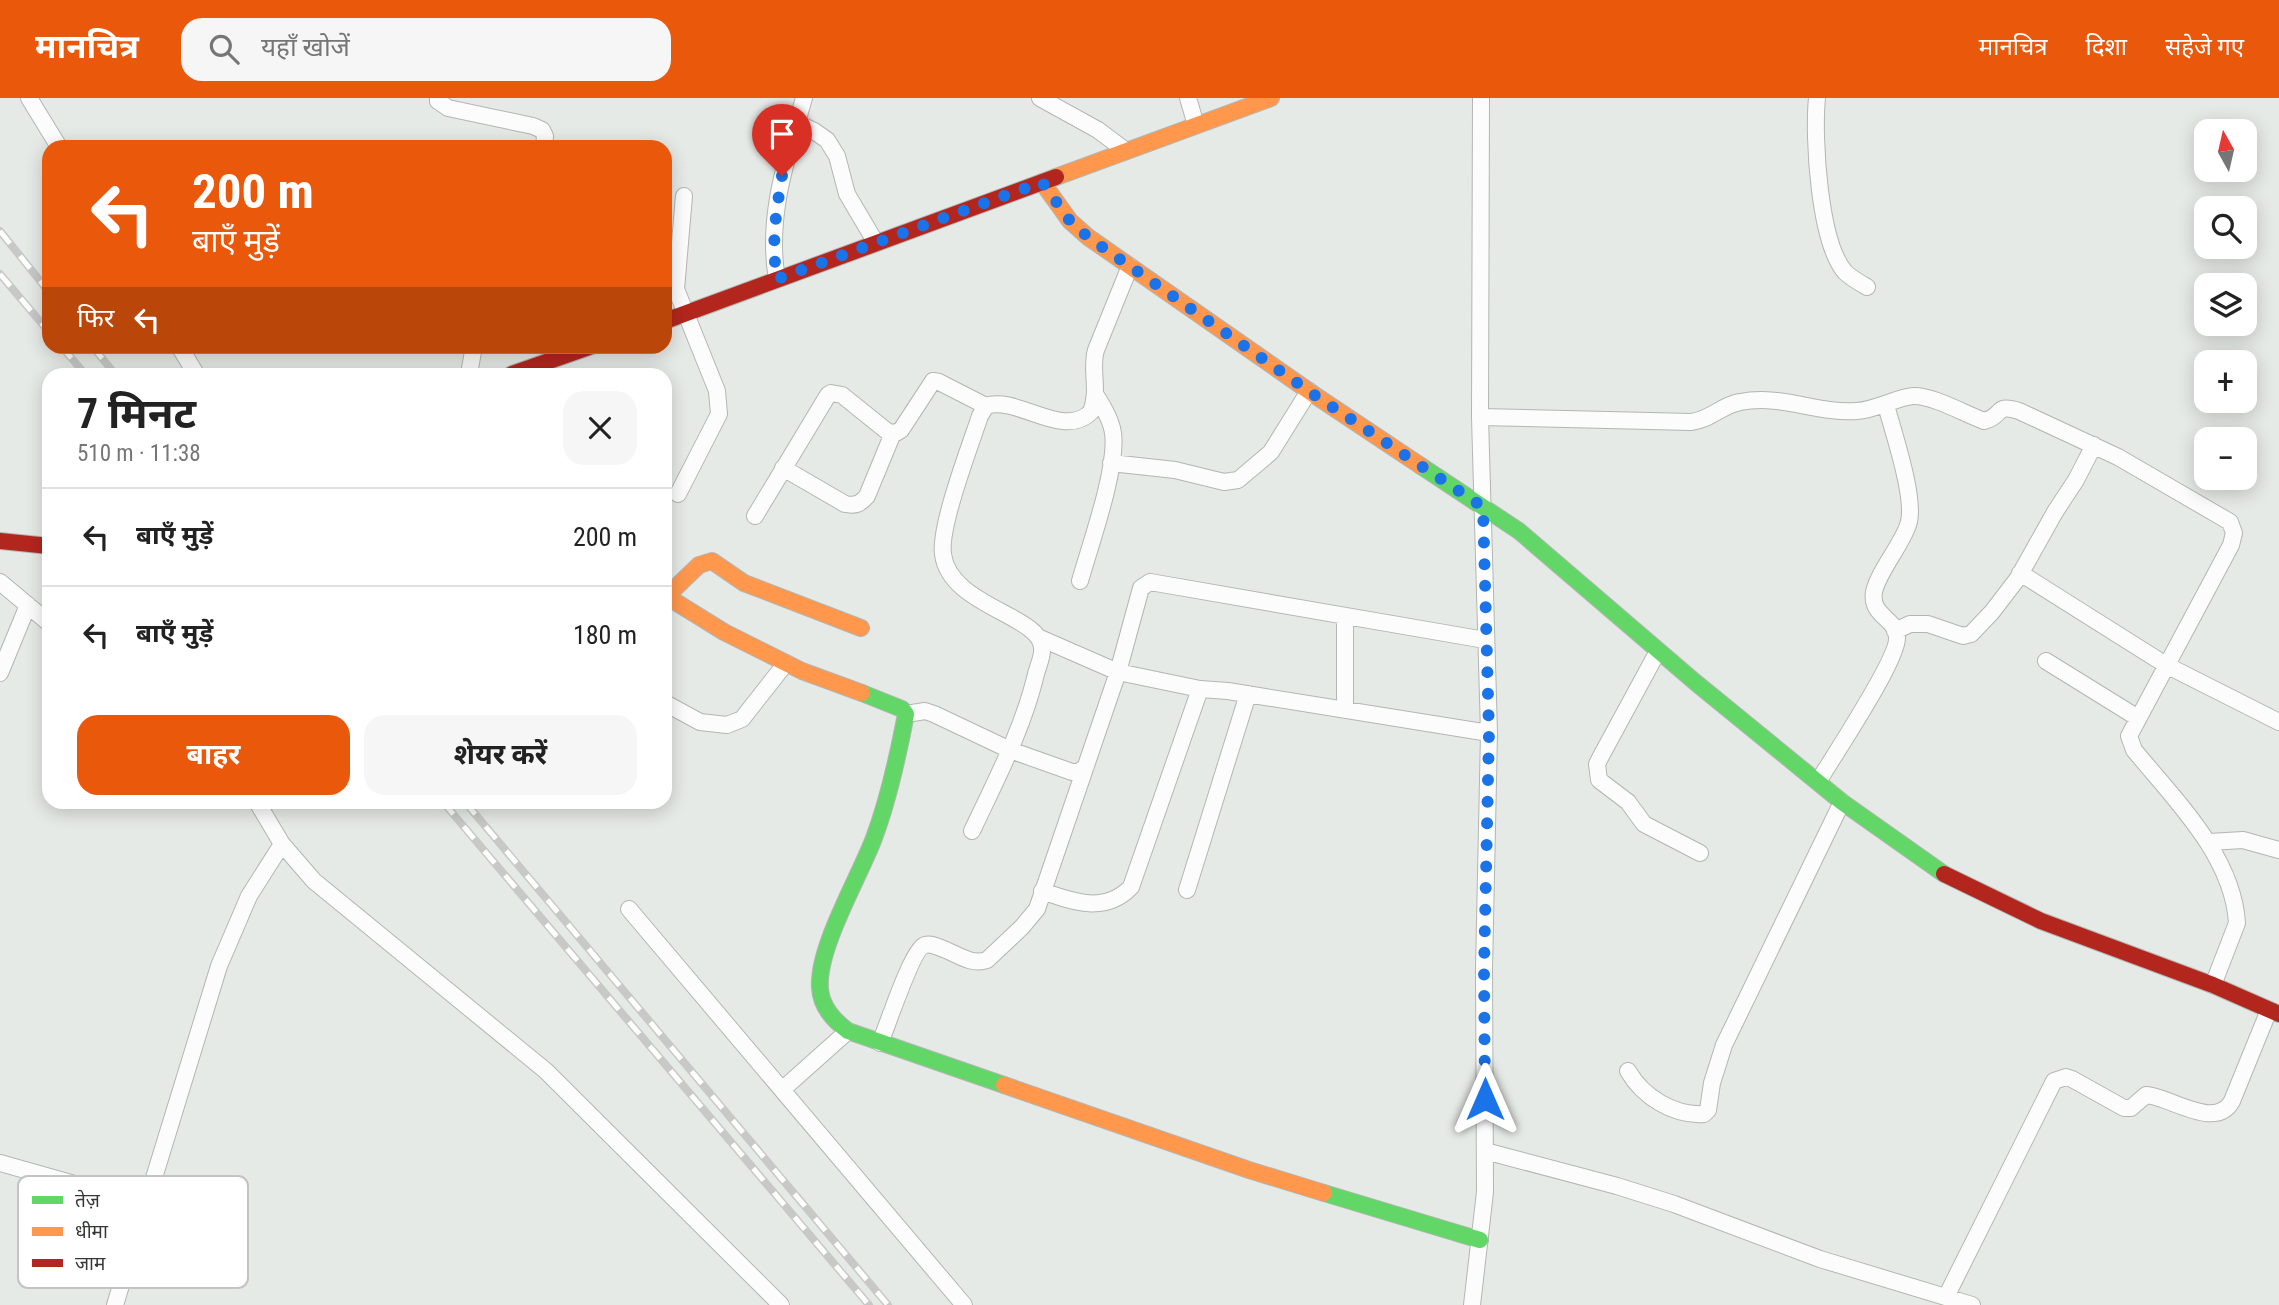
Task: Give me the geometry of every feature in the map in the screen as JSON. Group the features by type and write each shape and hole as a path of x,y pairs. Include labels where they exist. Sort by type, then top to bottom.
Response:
{"street":[{"path":"29,98 55,140"},
{"path":"438,98 438,101 448,108 533,126 542,130 545,140"},
{"path":"777,279 773,233 782,176 804,98"},
{"path":"1040,98 1098,130 1126,151"},
{"path":"1188,98 1196,125"},
{"path":"672,318 1271,98"},
{"path":"1472,1305 1485,1192 1484,969 1489,733 1480,417 1480,98"},
{"path":"1817,98 1816,135 1827,232 1834,253 1846,272 1867,288"},
{"path":"797,123 827,140 837,156 847,194 876,243"},
{"path":"1042,182 1070,221 1088,237 1309,391 1519,531 1658,651 1842,802 1943,874 2041,921 2213,985 2274,1012 2232,1101 2228,1108 2220,1113 2210,1115 2146,1094 2131,1108 2124,1108 2072,1079 2066,1077 2054,1081 1946,1297"},
{"path":"678,494 719,414 717,391 678,299 675,281 684,196"},
{"path":"755,516 831,393 842,395 888,432 893,433 901,430 933,381 986,406 998,404 1059,421 1081,419 1091,412 1097,382 1093,359 1130,267"},
{"path":"529,368 569,354"},
{"path":"1111,463 1175,470 1224,482 1238,480 1270,452 1309,391"},
{"path":"1080,582 1111,463 1113,429 1095,394"},
{"path":"1480,417 1691,422 1702,421 1740,402 1787,401 1840,411 1856,411 1916,396 1984,421 2007,407 2094,445 2219,516 2233,527 2231,545 2129,736 2134,750 2209,842 2220,864 2237,923 2213,985"},
{"path":"1818,782 1873,692 1896,645 1895,631 1878,612 1874,603 1874,590 1909,525 1910,499 1886,405"},
{"path":"972,831 1010,750 1033,689 1043,649 1040,638 1034,631 966,591 954,580 943,556 942,544 947,523 980,416 986,406"},
{"path":"783,468 845,505 854,506 867,496 893,433"},
{"path":"1895,631 1910,624 1928,624 1963,636 1970,634 1992,612 2020,573 2094,445"},
{"path":"0,541 42,545"},
{"path":"672,591 699,565 712,561 744,583 861,628"},
{"path":"2020,573 2166,665 2279,722"},
{"path":"0,582 42,617"},
{"path":"880,1043 917,951 926,945 933,945 971,961 987,960 1032,916 1118,672 1141,587 1150,582 1485,640"},
{"path":"672,598 724,632 786,663 891,704 906,713 925,711 934,714 1010,750 1072,772 1079,772 1085,767"},
{"path":"0,673 28,605"},
{"path":"1345,617 1345,710"},
{"path":"1040,638 1118,672 1200,689 1248,694 1489,733"},
{"path":"1658,651 1600,758 1597,771 1599,780 1628,802 1644,824 1700,853"},
{"path":"2046,661 2138,718"},
{"path":"672,708 700,722 727,725 741,719 786,663"},
{"path":"1042,891 1086,904 1101,904 1114,900 1131,887 1200,689"},
{"path":"1187,890 1248,694"},
{"path":"906,713 896,764 874,837 824,954 819,973 820,998 838,1025 880,1043 1250,1170 1480,1240"},
{"path":"1629,1071 1643,1091 1670,1108 1696,1115 1704,1114 1708,1110 1712,1083 1724,1045 1842,802"},
{"path":"261,809 282,844 314,881 546,1071 781,1305"},
{"path":"2209,842 2243,840 2279,850"},
{"path":"155,1176 219,966 249,897 282,844"},
{"path":"629,909 964,1305"},
{"path":"783,1089 848,1031"},
{"path":"1485,1151 1674,1204 1820,1259 1972,1305"},
{"path":"0,1163 46,1176"},
{"path":"114,1305 119,1288"}],"railway":[{"path":"0,231 42,283"},
{"path":"0,274 42,324"},
{"path":"68,354 80,368"},
{"path":"99,354 110,368"},
{"path":"449,809 869,1305"},
{"path":"471,809 888,1305"}],"traffic: fast":[{"path":"1421,466 1519,531 1695,682 1842,802 1944,874"},
{"path":"862,693 902,709 906,714 893,777 879,823 825,953 820,988 825,1007 848,1031 1004,1085"},
{"path":"1324,1193 1480,1240"}],"traffic: slow":[{"path":"1056,177 1271,98"},
{"path":"1042,182 1070,221 1088,237 1421,466"},
{"path":"672,591 699,565 712,561 744,583 861,628"},
{"path":"672,598 724,632 802,671 862,693"},
{"path":"1004,1085 1249,1170 1324,1193"}],"traffic: jam":[{"path":"672,318 1056,177"},
{"path":"529,368 569,354"},
{"path":"0,541 42,545"},
{"path":"1944,874 2041,921 2213,985 2279,1014"}],"route":[{"path":"782,176 773,233 777,279 1042,182 1070,221 1088,237 1316,396 1483,507 1489,733 1484,969 1485,1099"}]}
